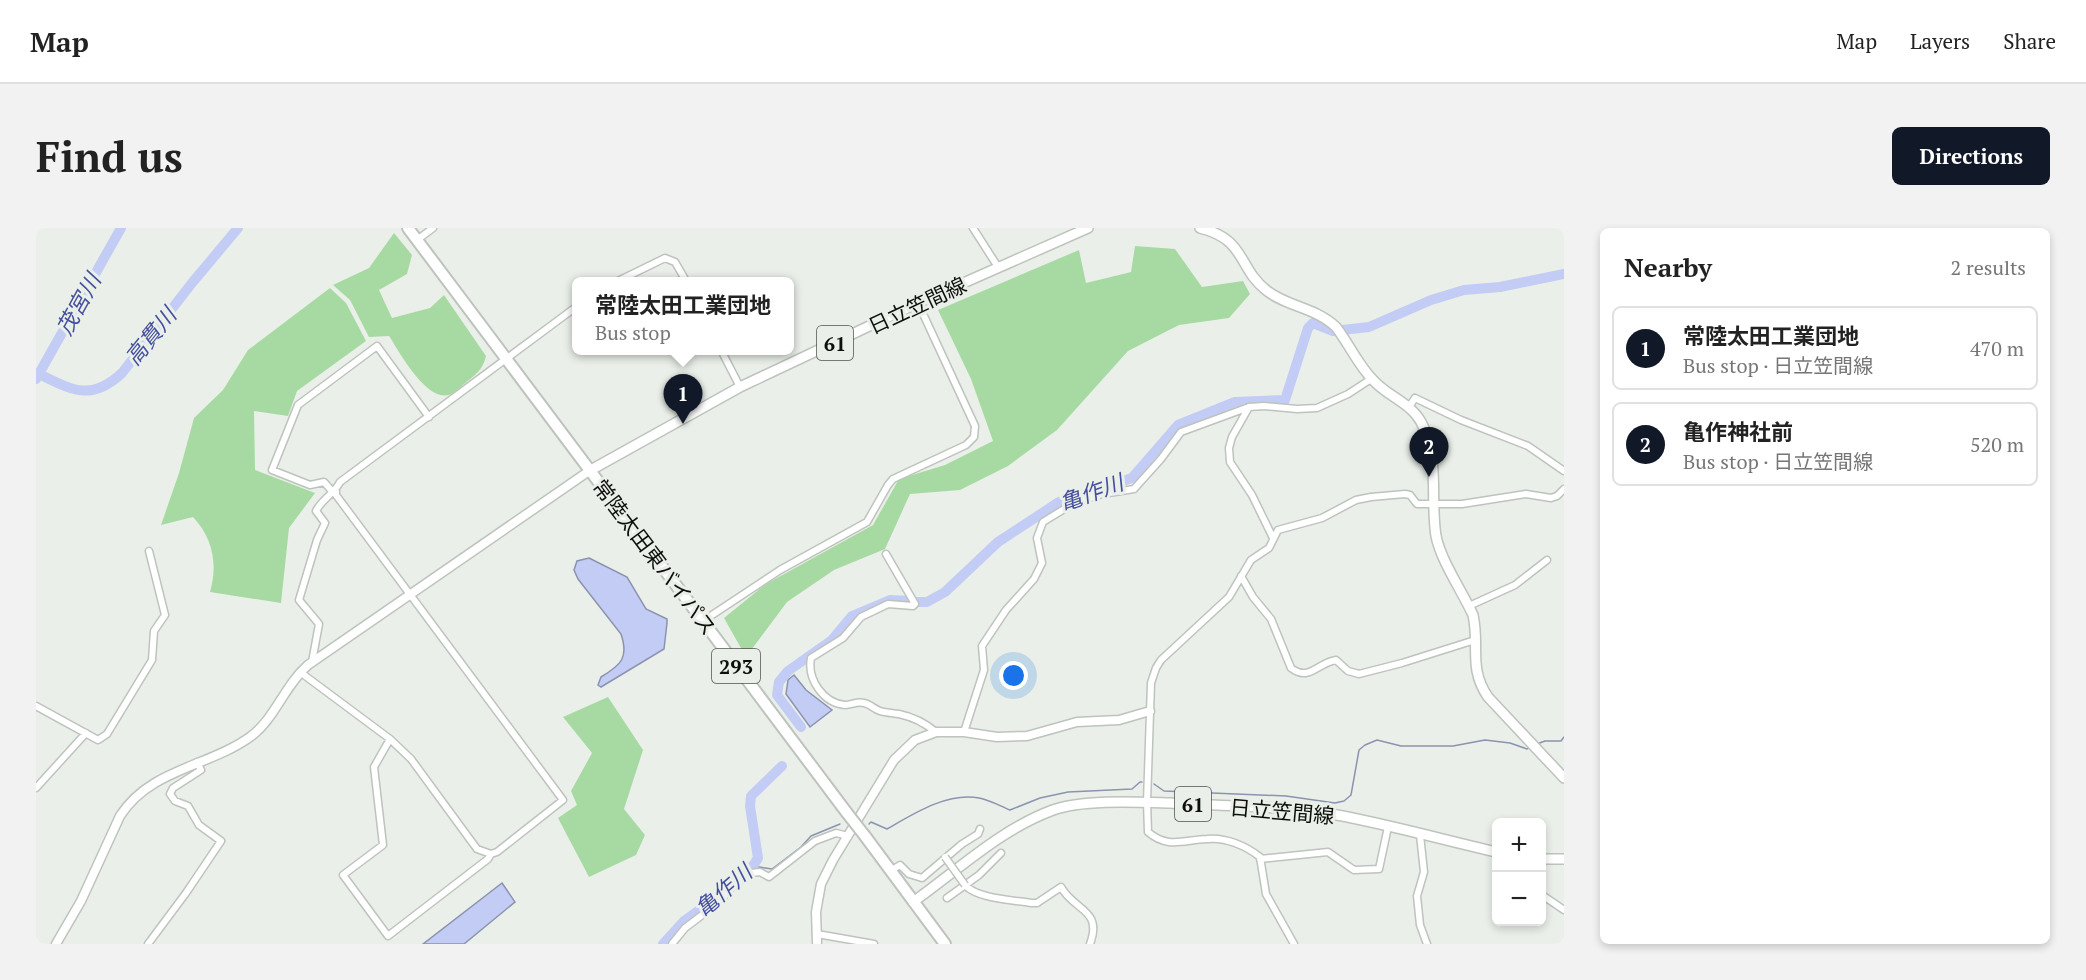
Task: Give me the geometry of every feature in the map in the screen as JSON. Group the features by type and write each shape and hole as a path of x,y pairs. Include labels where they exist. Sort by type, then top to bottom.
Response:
{"highway":[{"name":"常陸太田東バイパス","path":"408,228 945,944"}],"main road":[{"name":"日立笠間線","path":"589,471 740,387 918,303 1088,228"},
{"path":"1200,228 1218,234 1234,246 1265,290 1283,300 1317,312 1338,329 1371,379 1388,394 1409,407 1421,421 1430,448 1438,544 1469,606 1475,625 1476,669 1480,685 1488,697 1564,778"},
{"name":"日立笠間線","path":"913,902 997,840 1026,822 1055,809 1084,804 1147,802 1263,808 1337,815 1492,851"},
{"path":"1546,859 1564,859"}],"street":[{"path":"417,240 433,228"},
{"path":"973,228 998,267"},
{"path":"628,277 665,258 675,262 683,277"},
{"path":"703,621 794,561 867,522 893,479 966,445 974,437 975,426 918,303"},
{"path":"312,662 319,624 299,600 317,540 325,523 316,511 320,504 336,491 340,482 572,310"},
{"path":"336,491 331,490 324,482 310,485 272,470 298,405 377,346 429,417"},
{"path":"723,355 740,387"},
{"path":"964,732 984,670 982,646 1006,610 1034,579 1042,563 1037,537 1043,522 1074,503 1102,494 1134,489 1181,432 1249,407 1264,406 1297,410 1317,408 1348,394 1371,379"},
{"path":"1409,407 1415,398 1461,420 1528,446 1564,471"},
{"path":"1249,407 1232,437 1229,448 1230,462 1252,495 1273,538"},
{"path":"56,944 81,902 120,816 128,804 162,778 239,743 258,730 266,722 286,689 312,662 589,471"},
{"path":"1294,944 1266,894 1260,859 1243,845 1210,838 1170,843 1161,841 1148,832 1151,683 1156,668 1187,635 1229,597 1251,560 1269,548 1278,530 1322,518 1356,500 1371,497 1405,494 1410,495 1417,504 1462,504 1526,494 1551,498 1564,489"},
{"path":"300,672 390,739 411,759 477,849 491,854 497,852 563,800 336,495 336,491"},
{"path":"36,706 98,740 107,734 152,660 154,631 165,615 149,551"},
{"path":"886,554 915,604 913,606 888,604 861,617 843,638 811,658 814,684 821,693 837,702 845,705 866,703 879,711 913,718 936,732"},
{"path":"1469,606 1515,585 1547,560"},
{"path":"1241,576 1253,597 1271,619 1291,668 1297,673 1305,674 1336,660 1348,671 1359,674 1475,640"},
{"path":"873,944 817,940 816,912 821,884 900,752 915,740 936,732 964,732 997,737 1027,736 1077,722 1119,720 1150,711"},
{"path":"36,788 86,733"},
{"path":"390,739 374,767 383,845 343,875 388,936 488,859 491,854"},
{"path":"148,944 221,841 199,825 188,806 175,801 170,794 173,788 201,770 197,762"},
{"path":"1260,859 1328,852 1354,870 1379,869 1388,827"},
{"path":"890,871 900,865 909,874 922,878 945,857 978,834 980,829"},
{"path":"672,944 685,928 718,903 731,888 750,873 760,872 769,877 815,841 836,833 848,837"},
{"path":"1420,835 1424,872 1417,896 1420,925 1427,944"},
{"path":"947,898 992,864 1001,853"},
{"path":"945,857 969,890 979,894 1037,903 1061,887 1066,896 1088,912 1093,922 1094,934 1090,944"},
{"path":"1546,899 1564,910"}],"green space":[{"path":"394,233 412,255 407,274 379,290 392,318 430,308 444,295 486,356 478,372 453,393 444,395 434,393 425,386 407,365 389,336 369,337 350,300 333,285 369,268"},
{"path":"1135,246 1175,249 1202,287 1243,281 1250,294 1229,318 1179,325 1128,351 1057,430 1008,466 960,490 910,494 885,549 834,570 787,602 746,657 724,618 766,584 873,525 899,479 945,465 993,441 971,379 938,310 1079,250 1086,283 1131,272"},
{"path":"330,288 346,303 366,341 297,391 288,416 254,411 255,470 315,493 289,528 281,603 210,592 214,572 212,552 200,525 193,517 161,525 179,473 194,418 223,390 248,350"},
{"path":"608,697 643,750 624,809 645,835 636,855 589,877 558,818 577,805 571,791 592,753 563,717"}],"water":[{"path":"589,558 627,577 646,609 667,619 664,649 601,687 598,685 601,677 614,669 622,660 624,649 621,634 578,579 574,570 577,561"},
{"path":"794,675 806,690 832,710 810,727 786,694 788,680"},
{"path":"502,883 515,902 464,944 423,944"}],"waterway":[{"name":"茂宮川","path":"36,379 121,228"},
{"name":"高貫川","path":"39,374 62,385 81,390 101,388 111,382 122,373 238,228"},
{"name":"亀作川","path":"918,602 927,602 945,592 998,542 1059,502 1132,478 1178,425 1235,402 1285,400 1308,328 1313,323 1333,331 1369,327 1431,300 1464,290 1500,287 1564,274"},
{"name":"亀作川","path":"801,727 777,695 779,682 788,671 832,640 852,616 890,600 911,601"},
{"path":"1537,744 1545,741 1561,741 1564,737"},
{"path":"1154,784 1164,791 1286,796 1335,803 1344,801 1351,795 1359,750 1377,740 1401,746 1453,746 1485,740 1510,743 1527,749 1530,747"},
{"name":"亀作川","path":"663,944 684,921 712,901 737,875 753,866 758,858 750,806 751,796 782,766"},
{"path":"869,824 871,822 887,829 931,806 955,798 979,798 1010,810 1040,798 1068,792 1132,789 1142,782"},
{"path":"753,866 772,869 801,847 811,836 840,824"}],"place":[{"name":"常陸太田工業団地","path":"683,424"},
{"name":"亀作神社前","path":"1429,477"}]}
